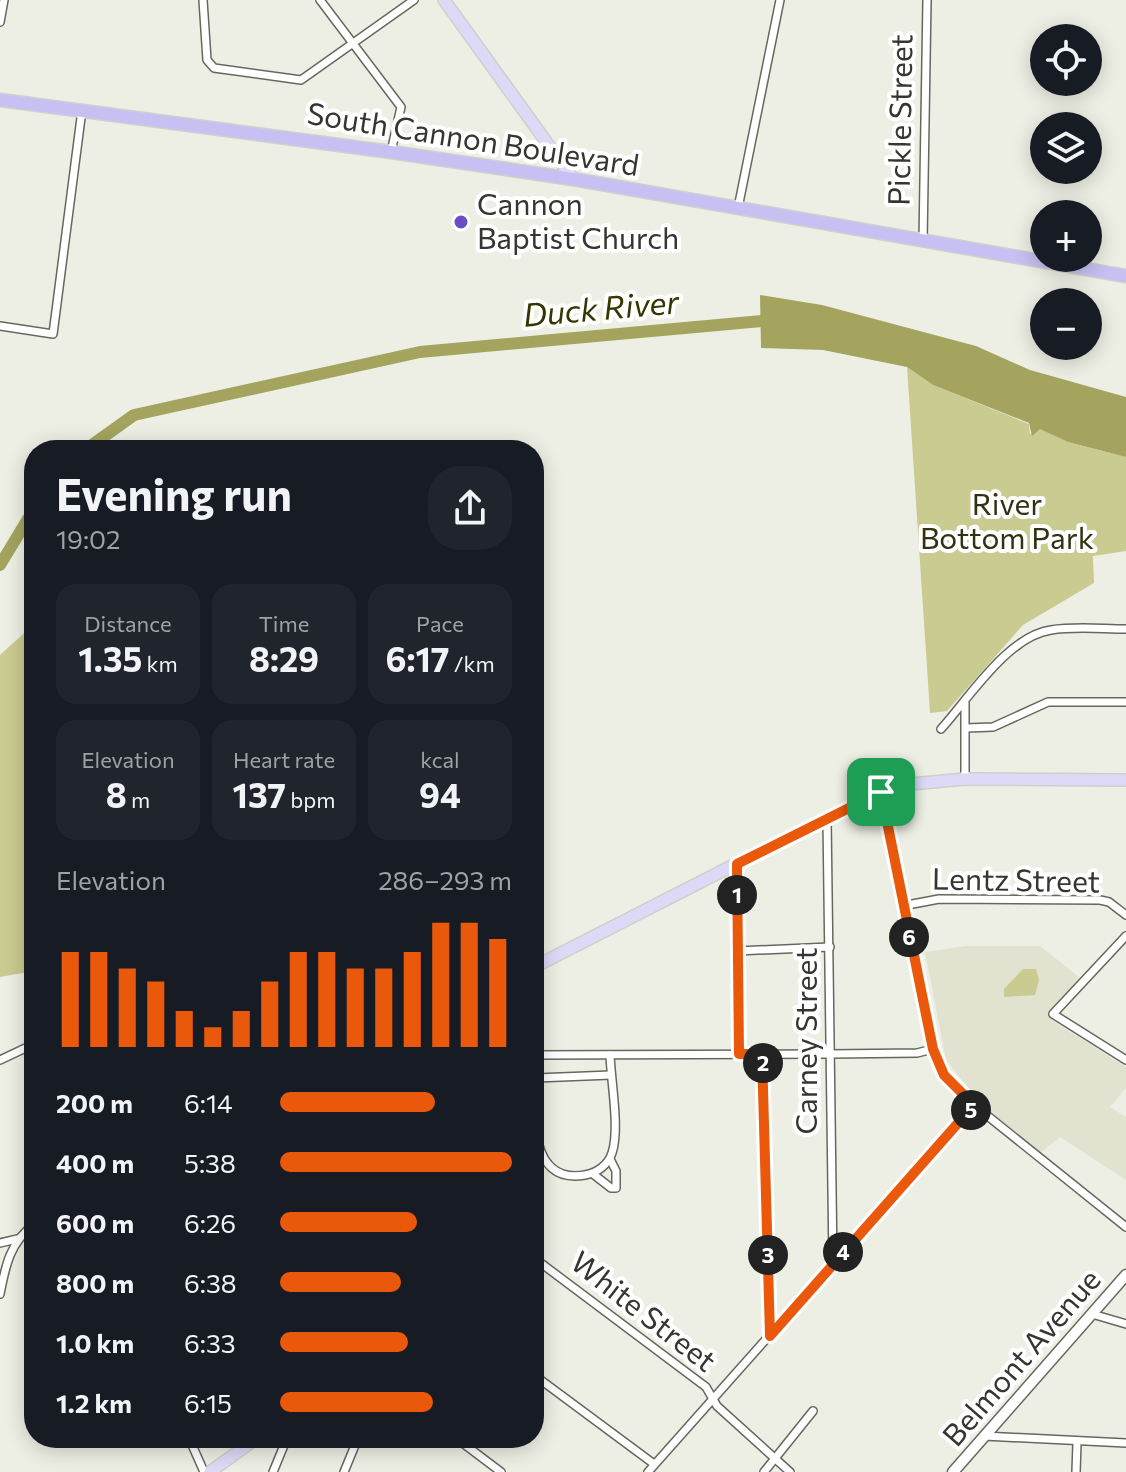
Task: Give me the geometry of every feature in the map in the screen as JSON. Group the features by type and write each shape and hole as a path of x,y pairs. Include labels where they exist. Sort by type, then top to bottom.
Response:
{"highway":[{"name":"South Cannon Boulevard","path":"0,100 573,179 1126,276"}],"main road":[{"path":"444,0 573,179"},
{"path":"544,962 881,792 919,782 965,779 1126,780"},
{"name":"Belmont Avenue","path":"953,1472 1126,1275"},
{"path":"207,1472 242,1448"}],"street":[{"path":"0,22 4,0"},
{"path":"203,0 207,60 214,68 301,80 414,0"},
{"path":"320,0 401,107 391,152"},
{"path":"738,208 780,0"},
{"name":"Pickle Street","path":"923,241 927,0"},
{"path":"0,326 53,334 82,110"},
{"path":"941,729 1005,655 1027,638 1049,630 1126,629"},
{"path":"966,728 993,727 1048,702 1126,702"},
{"path":"965,703 965,779"},
{"path":"881,792 933,1049 944,1075 974,1105 1126,1227"},
{"name":"Carney Street","path":"827,819 833,1263"},
{"path":"737,864 739,1054"},
{"name":"Lentz Street","path":"902,906 939,899 1100,900 1109,902 1126,915"},
{"path":"1126,936 1053,1014 1126,1060"},
{"path":"737,951 830,947"},
{"path":"0,1060 24,1049"},
{"path":"544,1055 917,1053 933,1049"},
{"path":"762,1054 770,1336"},
{"path":"544,1162 557,1173 593,1174 610,1159 614,1145 610,1055"},
{"path":"544,1078 611,1075"},
{"path":"648,1472 974,1105"},
{"path":"593,1174 611,1188 616,1188 615,1167 610,1159"},
{"path":"0,1294 8,1261 18,1239 24,1234"},
{"path":"0,1243 18,1239"},
{"name":"White Street","path":"544,1266 706,1387 711,1398 790,1472"},
{"path":"1092,1314 1126,1324"},
{"path":"544,1382 654,1464"},
{"path":"764,1472 813,1411"},
{"path":"984,1436 1054,1438 1077,1443 1126,1443"},
{"path":"1076,1472 1077,1443"},
{"path":"194,1448 207,1472"},
{"path":"273,1472 283,1448"},
{"path":"344,1472 354,1448"},
{"path":"469,1448 501,1472"}],"shaded area":[{"path":"760,295 822,305 976,346 1030,370 1126,397 1126,457 1068,442 1040,429 1032,436 1029,423 933,385 907,367 823,350 761,348"},
{"path":"966,946 1040,946 1079,977 1051,1020 1126,1067 1126,1088 1110,1107 1126,1117 1126,1180 1060,1137 1039,1154 976,1098 946,1060 925,952"}],"green space":[{"name":"River Bottom Park","path":"907,367 933,385 1029,424 1030,434 1039,428 1068,442 1126,457 1126,551 1093,556 1094,583 1023,625 947,711 930,713"},
{"path":"24,633 24,973 0,977 0,655"},
{"path":"1023,969 1036,969 1039,980 1035,995 1004,997 1004,989"}],"waterway":[{"name":"Duck River","path":"99,440 134,415 420,352 774,322"},
{"name":"Duck River","path":"0,565 24,525"}],"place":[{"name":"Cannon Baptist Church","path":"461,222"}],"route":[{"path":"881,792 933,1049 944,1075 974,1105 770,1336 762,1054 739,1054 737,864 881,792"}]}
